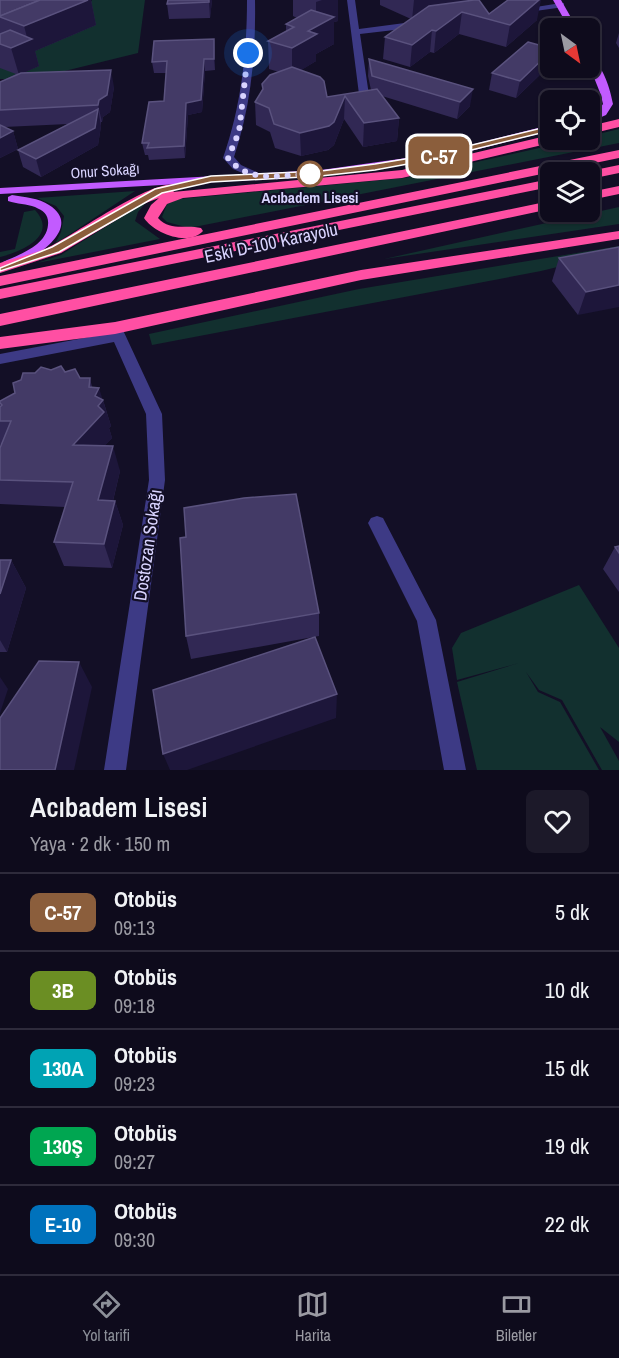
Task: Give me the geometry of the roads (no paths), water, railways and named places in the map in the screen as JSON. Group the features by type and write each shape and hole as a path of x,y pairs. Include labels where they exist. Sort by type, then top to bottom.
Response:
{"highway":[{"path":"600,128 619,123"},
{"path":"319,213 187,232 170,232 154,225 150,218 159,202 182,194 402,174 540,141"},
{"path":"2,272 619,154"},
{"path":"600,173 619,169"},
{"path":"2,272 56,250 159,191 211,179"},
{"name":"Eski D-100 Karayolu","path":"0,294 540,185"},
{"path":"600,195 619,192"},
{"name":"Eski D-100 Karayolu","path":"0,320 540,207"},
{"path":"0,343 117,332 361,275 619,235"}],"main road":[{"path":"559,2 568,18"},
{"path":"600,78 605,87 608,104 600,114"},
{"path":"605,87 619,97"},
{"name":"Onur Sokağı","path":"0,191 259,177 375,167 435,157 540,131"},
{"path":"0,199 33,202 45,207 53,214 55,222 53,233 44,245 2,272"}],"street":[{"path":"251,0 252,30 239,132 228,158 237,167 259,177"},
{"path":"351,0 354,32 365,86 365,102"},
{"path":"506,12 559,2"},
{"path":"354,32 433,22"},
{"path":"0,359 117,332"},
{"name":"Dostozan Sokağı","path":"115,770 157,480 154,414 117,332"},
{"path":"377,523 426,620 454,770"}],"place":[{"name":"Acıbadem Lisesi","path":"310,174"}]}
